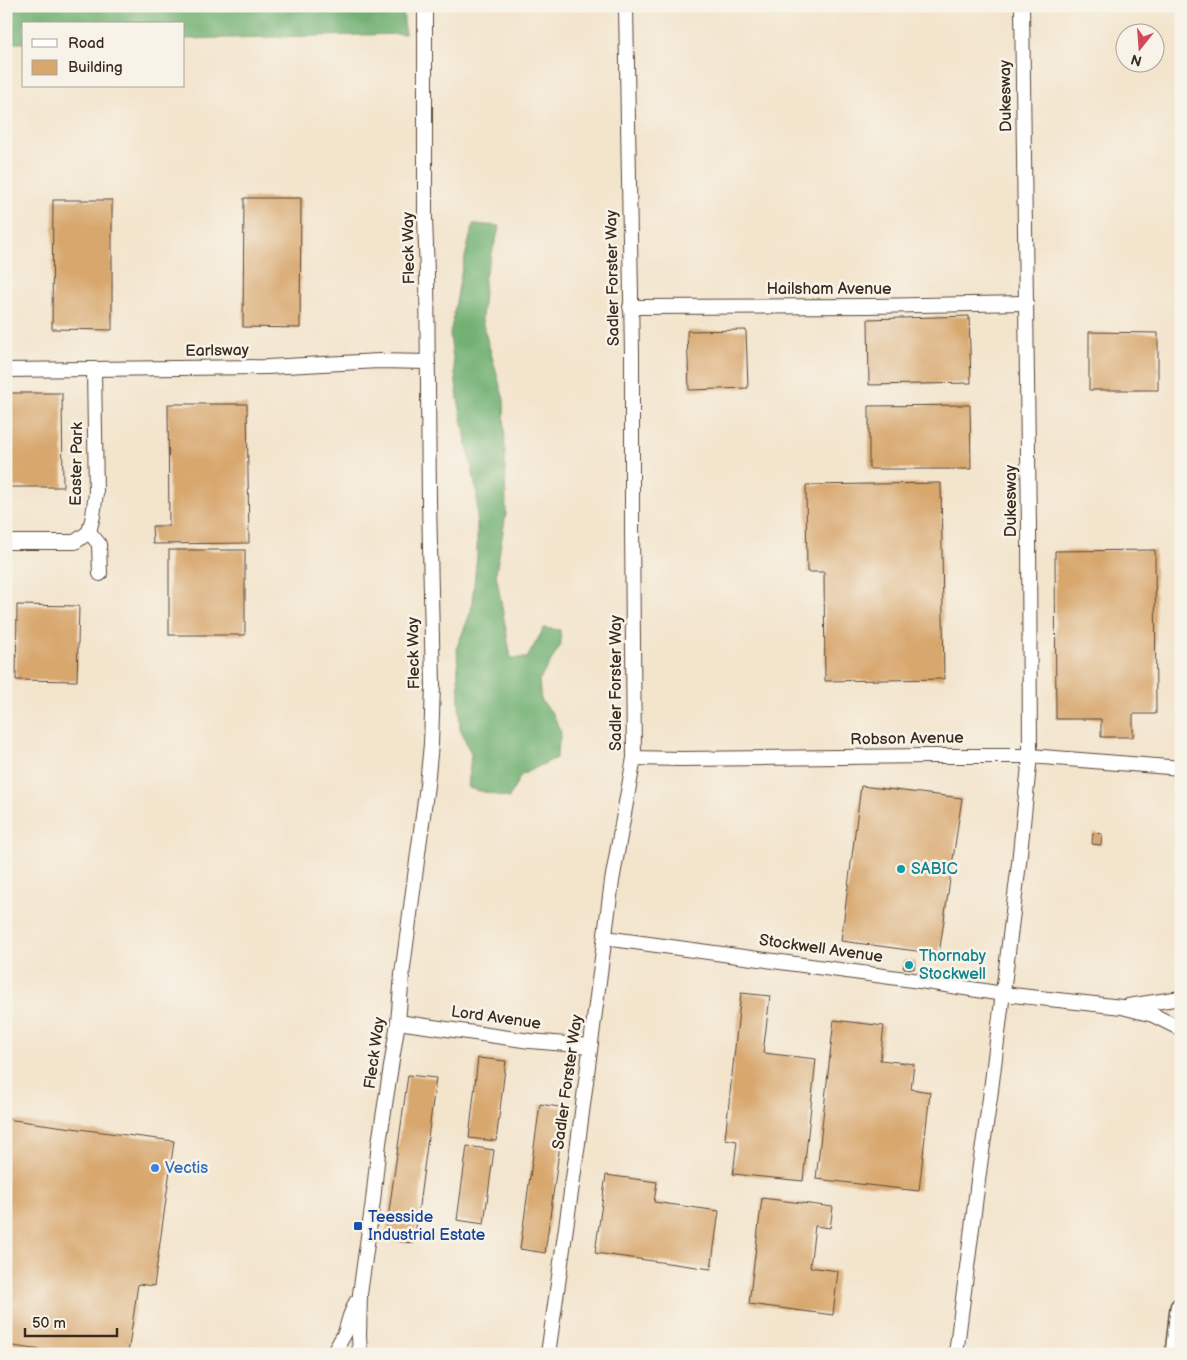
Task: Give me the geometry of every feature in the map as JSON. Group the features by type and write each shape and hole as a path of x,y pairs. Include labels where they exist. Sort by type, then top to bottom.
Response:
{"main road":[{"path":"1176,1354 1181,1308"}],"street":[{"name":"Fleck Way","path":"360,1354 360,1294 379,1143 398,1022 428,785 431,744 433,685 425,218 425,6"},
{"name":"Sadler Forster Way","path":"548,1354 612,881 634,758 632,354 626,6"},
{"name":"Dukesway","path":"956,1354 1003,994 1030,756 1027,303 1022,6"},
{"name":"Hailsham Avenue","path":"630,307 1027,303"},
{"name":"Earlsway","path":"6,370 267,367 379,361 428,362"},
{"name":"Easter Park","path":"90,532 96,493 94,370"},
{"path":"6,542 75,542 90,532 99,544 100,574"},
{"name":"Robson Avenue","path":"634,758 1030,756 1181,768"},
{"name":"Stockwell Avenue","path":"604,938 920,980 1003,994 1122,1007 1153,1014 1181,1029"},
{"name":"Stockwell Avenue","path":"1122,1007 1181,998"},
{"name":"Lord Avenue","path":"398,1022 530,1041 590,1046"},
{"name":"Fleck Way","path":"333,1354 345,1333 360,1294"}],"green space":[{"path":"6,6 403,6 405,34 185,39 185,22 22,22 22,43 6,43"},
{"path":"473,224 500,226 485,276 482,321 504,400 506,514 496,573 511,658 527,658 544,628 560,630 561,644 539,681 541,700 553,714 561,733 556,758 521,775 509,798 468,788 471,754 460,729 457,647 471,611 477,556 477,494 458,399 450,335 461,274"}],"building":[{"path":"244,198 301,198 300,328 243,327"},
{"path":"53,200 112,200 112,330 52,329"},
{"path":"969,316 971,383 869,385 868,319"},
{"path":"746,330 748,388 689,390 687,331"},
{"path":"1089,332 1158,333 1158,390 1089,390"},
{"path":"6,393 62,393 63,487 6,487"},
{"path":"168,404 247,404 249,543 153,544 152,526 169,526"},
{"path":"970,405 971,469 869,469 869,406"},
{"path":"941,483 944,679 825,681 824,572 807,572 806,485"},
{"path":"169,550 245,550 245,635 169,635"},
{"path":"1155,550 1156,714 1133,714 1133,737 1101,737 1101,719 1056,719 1055,551"},
{"path":"17,605 79,606 77,681 16,680"},
{"name":"SABIC","path":"861,786 962,798 939,954 841,941"},
{"path":"1093,833 1102,834 1101,845 1092,844"},
{"name":"Thornaby Stockwell","path":"905,960 915,961 914,969 903,968"},
{"path":"741,993 770,996 763,1053 816,1059 803,1181 733,1174 737,1141 725,1139"},
{"path":"834,1020 884,1026 880,1060 914,1064 911,1089 930,1092 919,1191 816,1179"},
{"path":"478,1058 506,1061 496,1141 469,1138"},
{"path":"408,1075 436,1078 414,1243 385,1240"},
{"path":"540,1104 565,1108 545,1253 520,1249"},
{"path":"6,1119 174,1141 154,1286 138,1284 128,1354 69,1354 6,1345"},
{"path":"467,1146 494,1150 484,1224 457,1220"},
{"path":"606,1175 657,1182 654,1202 719,1211 711,1269 595,1253"},
{"path":"762,1198 833,1207 830,1228 815,1226 810,1267 838,1271 833,1315 749,1304"}],"place":[{"name":"SABIC","path":"901,869"},
{"name":"Thornaby Stockwell","path":"909,965"},
{"name":"Vectis","path":"155,1168"},
{"name":"Teesside Industrial Estate","path":"358,1226"}]}
